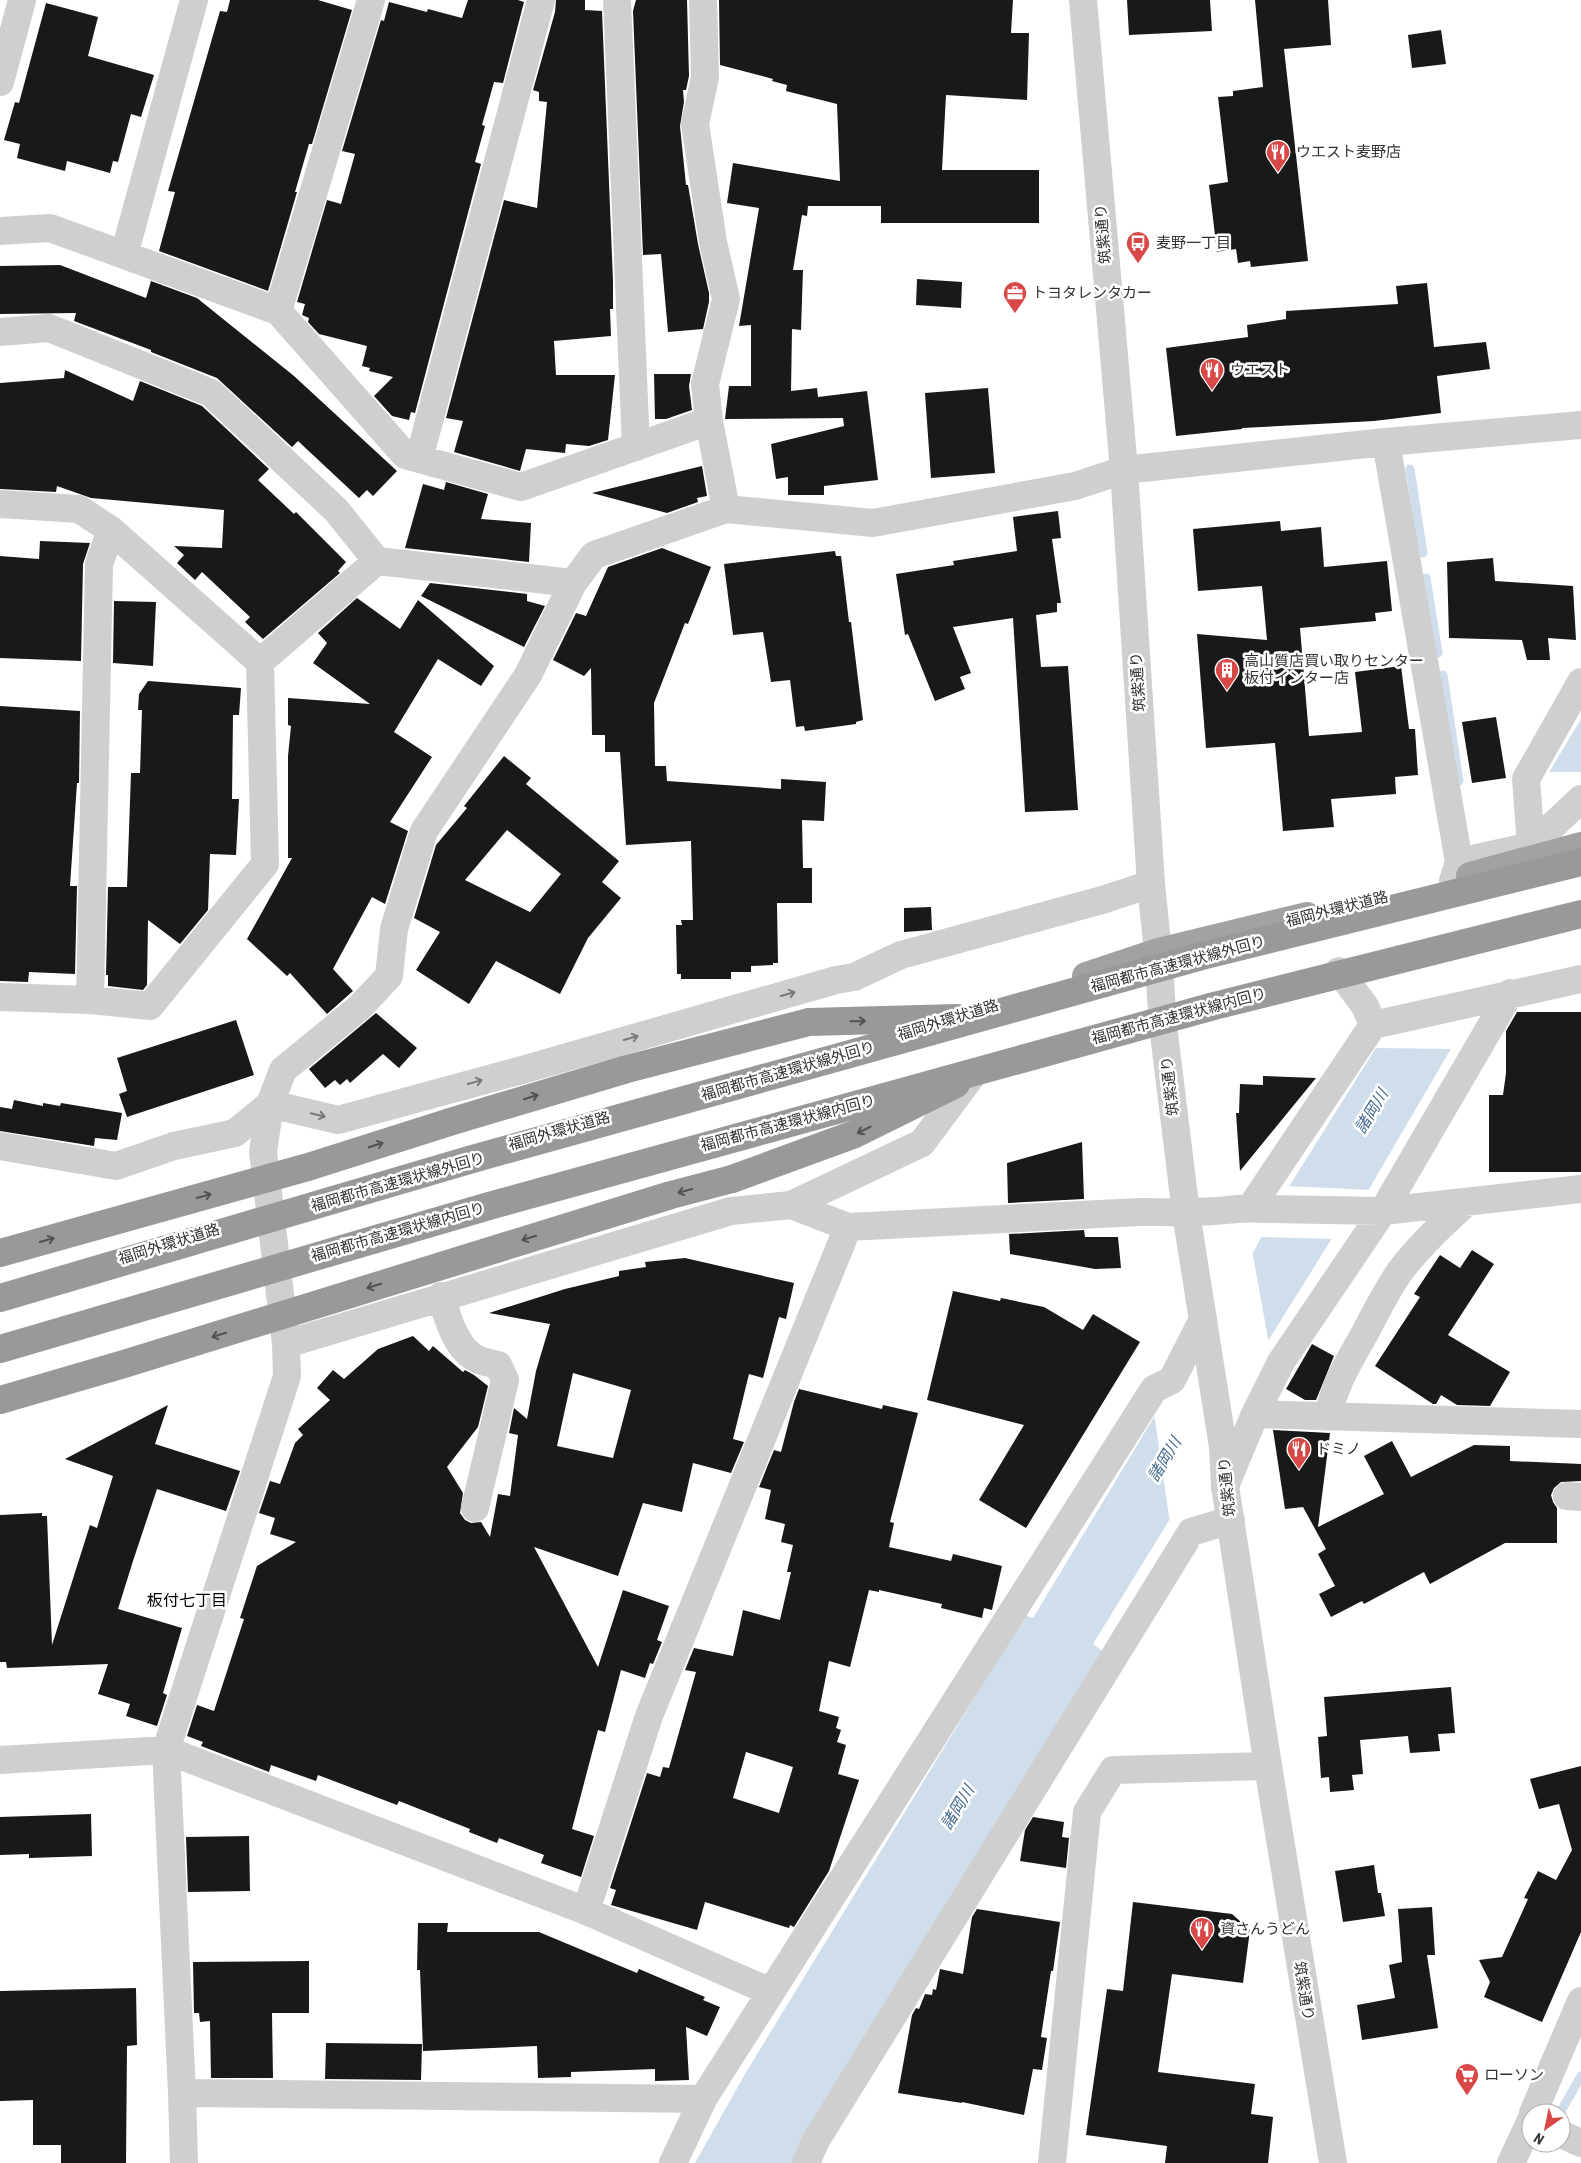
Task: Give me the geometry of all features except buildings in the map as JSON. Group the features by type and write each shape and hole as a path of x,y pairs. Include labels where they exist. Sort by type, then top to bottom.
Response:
{"highway":[{"name":"福岡外環状道路","path":"0,1294 270,1213 957,1018 1158,952 1456,872 1581,846"},
{"name":"福岡都市高速環状線外回り","path":"0,1298 470,1160 1202,956 1581,862"},
{"path":"0,1362 277,1278 971,1077 1163,1026 1339,971 1581,916"},
{"name":"福岡都市高速環状線内回り","path":"0,1349 489,1206 1118,1032 1214,1006 1581,916"},
{"path":"0,1253 308,1167 626,1069 809,1022 957,1018"},
{"path":"0,1400 732,1179 855,1134 971,1077"},
{"path":"0,1414 24,1407 124,1364"}],"street":[{"path":"0,79 22,0"},
{"path":"124,255 194,0"},
{"path":"278,311 371,0"},
{"path":"419,459 541,0"},
{"path":"617,0 636,446"},
{"path":"703,0 705,77 695,124 713,242 726,299 705,384 709,421 726,509"},
{"name":"筑紫通り","path":"1083,0 1124,470 1151,884 1163,1026 1186,1213 1223,1448 1225,1486 1268,1766 1333,2163"},
{"path":"0,231 50,228 278,311 405,455 521,487 709,421"},
{"path":"0,332 49,328 211,393 336,510 377,561 573,583"},
{"path":"184,2163 166,1750 287,1376 286,1344 263,1152 270,1104 283,1070 360,1007 389,976 394,929 424,831 528,675 573,583 594,555 726,509 873,524 1075,486 1124,470 1386,442 1581,425"},
{"path":"1386,442 1456,872 1531,846 1581,799"},
{"path":"0,504 79,510 111,530 260,662 265,864 150,1006 90,1000 0,997"},
{"path":"90,1000 99,564 111,530"},
{"path":"260,662 377,561"},
{"path":"1531,846 1526,779 1581,682"},
{"path":"270,1104 338,1120 522,1070 836,980 854,977 900,955 1102,900 1151,884"},
{"path":"1339,971 1365,1006 1372,1025"},
{"path":"1258,1208 1372,1025 1510,993 1581,979"},
{"path":"1225,1486 1255,1414 1281,1362 1382,1212 1510,993"},
{"path":"286,1344 441,1296 731,1211 791,1205 922,1143 971,1077"},
{"path":"0,1146 116,1166 174,1146 235,1133 270,1104"},
{"path":"791,1205 848,1227 1139,1212 1186,1213 1258,1208 1382,1212 1581,1189"},
{"path":"1328,1417 1331,1398 1346,1367 1392,1285 1428,1240 1467,1202"},
{"path":"586,1911 650,1716 848,1227"},
{"path":"441,1296 447,1316 461,1344 474,1358 498,1365 505,1380 475,1508"},
{"path":"673,2163 703,2099 1154,1389 1172,1380 1203,1320"},
{"path":"1255,1414 1581,1424"},
{"path":"806,2163 815,2142 1191,1532 1231,1520"},
{"path":"0,1760 166,1750 586,1911 771,1992"},
{"path":"1052,2163 1087,1812 1114,1770 1268,1766"},
{"path":"1537,2103 1581,2001"},
{"path":"182,2093 703,2099"},
{"path":"1511,2163 1521,2140"}],"water":[{"name":"諸岡川","path":"1581,719 1581,826 1365,1196 1331,1240 1268,1341 1170,1519 1093,1644 1104,1652 801,2163 695,2163 745,2074 1025,1615 1033,1618 1254,1251 1283,1196"}],"pier":[{"path":"1547,772 1581,772 1581,831 1454,1049 1376,1048 1406,997"},
{"path":"1286,1186 1372,1190 1335,1239 1258,1237"},
{"path":"1252,1250 1269,1344 1170,1523 1154,1413"}],"waterway":[{"path":"1410,469 1423,553"},
{"path":"1426,578 1438,653"},
{"path":"1443,675 1459,781"},
{"path":"1566,2103 1581,2076"}],"place":[{"name":"ウエスト麦野店","path":"1278,173"},
{"name":"麦野一丁目","path":"1138,264"},
{"name":"トヨタレンタカー","path":"1015,314"},
{"name":"ウエスト","path":"1212,391"},
{"name":"高山質店買い取りセンター 板付インター店","path":"1227,691"},
{"name":"ドミノ","path":"1299,1470"},
{"name":"資さんうどん","path":"1202,1950"},
{"name":"ローソン","path":"1467,2096"}],"district":[{"name":"板付七丁目","path":"187,1600"}]}
